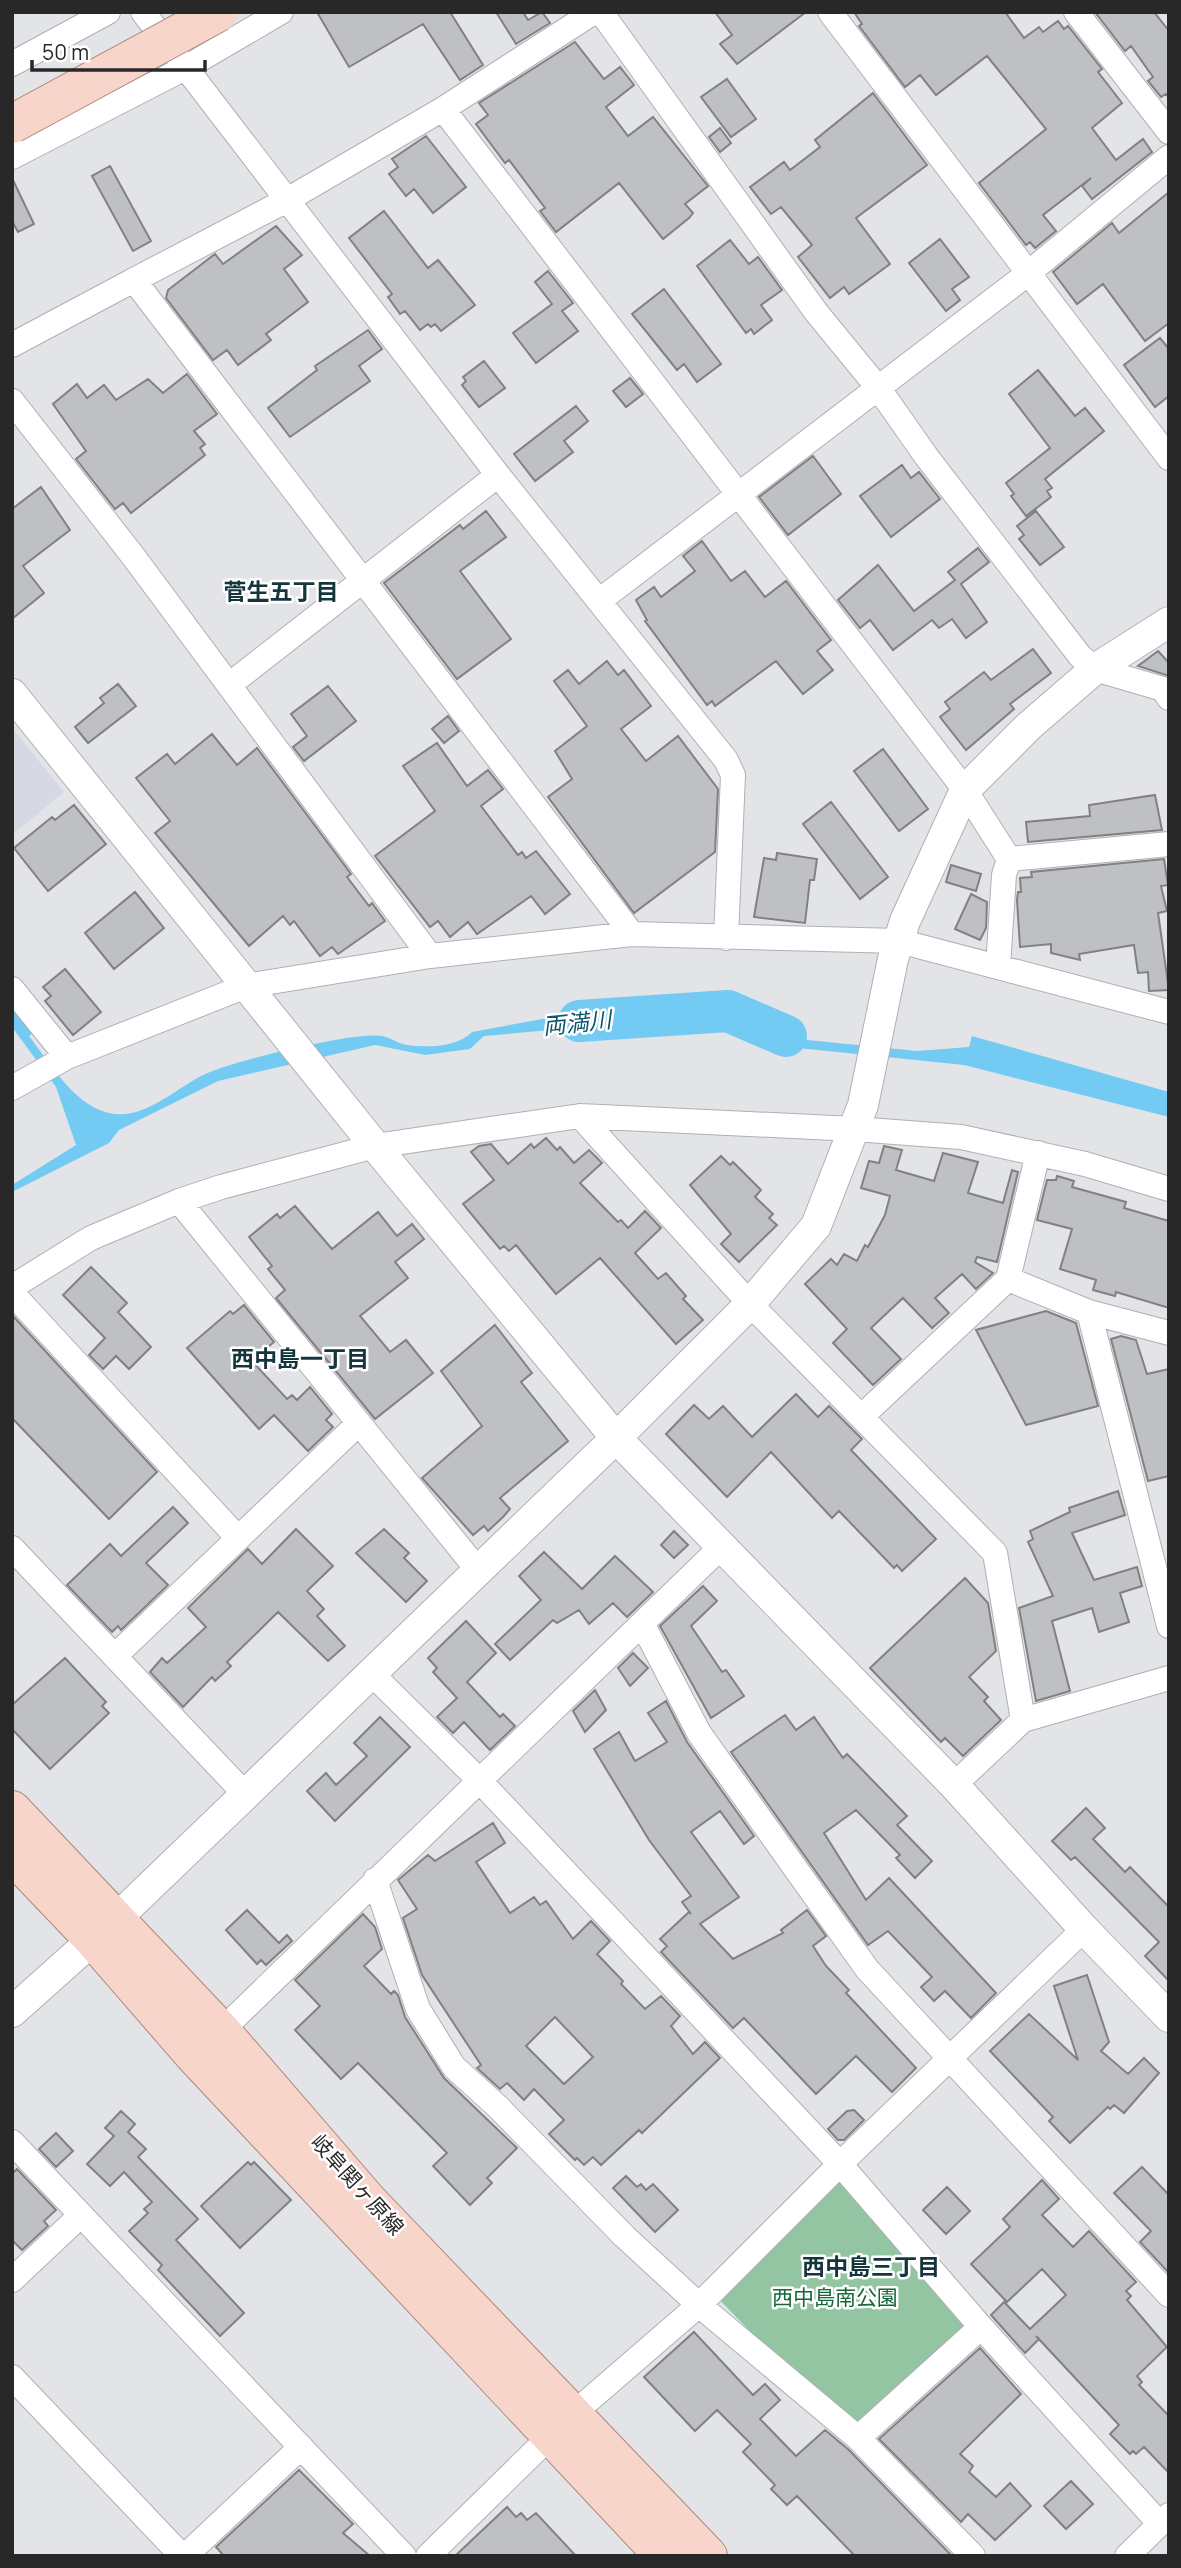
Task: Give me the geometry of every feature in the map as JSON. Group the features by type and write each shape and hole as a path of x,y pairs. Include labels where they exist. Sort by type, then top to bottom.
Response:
{"main road":[{"path":"12,94 163,12"},
{"path":"12,124 219,12"},
{"name":"岐阜関ヶ原線","path":"12,1810 105,1930 193,2054 563,2423 708,2556"},
{"name":"岐阜関ヶ原線","path":"12,1854 222,2031 563,2423 664,2556"}],"street":[{"path":"12,64 108,12"},
{"path":"143,12 498,475 726,760 733,775 726,938"},
{"path":"12,157 187,67 281,12"},
{"path":"12,345 286,200 443,108 594,12"},
{"path":"601,12 816,312 879,389 926,456 1080,656 1095,669 1163,689 1169,698"},
{"path":"830,12 1026,275 1169,458"},
{"path":"1076,12 1169,132"},
{"path":"443,108 965,790 1009,859 1004,875 998,967"},
{"path":"599,601 1026,275 1169,157"},
{"path":"134,280 632,934"},
{"path":"12,401 229,685 430,956"},
{"path":"229,685 498,475"},
{"path":"12,2012 105,1930 616,1438 750,1304 816,1226 859,1117 896,950 905,921 965,790 1029,726 1095,669 1169,622"},
{"path":"12,694 375,1146 616,1438 954,1785 1084,1929 1168,2016"},
{"path":"1009,859 1169,844"},
{"path":"12,1088 67,1057 254,996 430,956 632,934 896,950 998,967 1169,1012"},
{"path":"12,989 67,1057"},
{"path":"580,1116 750,1304 995,1553 1023,1720"},
{"path":"12,1287 92,1238 179,1201 375,1146 580,1116 859,1117 1038,1153 1169,1189"},
{"path":"861,1418 1008,1279 1038,1153"},
{"path":"179,1201 477,1569"},
{"path":"1008,1279 1089,1312 1169,1333"},
{"path":"12,1293 237,1538"},
{"path":"1089,1312 1169,1626"},
{"path":"116,1655 359,1423"},
{"path":"222,2031 722,1547"},
{"path":"12,1548 245,1794"},
{"path":"643,1625 707,1745 867,1969 1169,2295"},
{"path":"372,1674 479,1780 839,2164 981,2327 1164,2520 1127,2556"},
{"path":"954,1785 1023,1720 1169,1678"},
{"path":"375,1880 418,2009 454,2067 498,2107 624,2236 699,2305 858,2438 972,2556"},
{"path":"428,2556 563,2423 699,2305 839,2164 1084,1929"},
{"path":"12,2142 404,2556"},
{"path":"12,2280 81,2215"},
{"path":"858,2438 981,2327"},
{"path":"12,2377 183,2556 300,2447"}],"shaded area":[{"path":"12,728 64,792 12,835"}],"green space":[{"name":"西中島南公園","path":"840,2179 972,2326 851,2436 712,2292"}],"water":[{"path":"12,1005 34,1032 29,1036 65,1083 88,1104 114,1114 127,1114 152,1106 199,1077 221,1068 282,1051 345,1038 382,1036 404,1044 433,1046 459,1041 472,1032 548,1018 611,1012 666,1019 740,1012 807,1040 917,1051 969,1047 972,1036 1169,1092 1169,1117 964,1065 798,1048 743,1027 663,1030 607,1025 484,1036 470,1049 425,1055 375,1045 218,1081 119,1130 109,1143 12,1192 12,1185 76,1145 56,1087 12,1027"}],"building":[{"path":"317,12 450,12 483,65 460,80 423,24 349,67"},
{"path":"496,12 523,12 528,20 542,12 550,23 516,44"},
{"path":"715,12 806,12 737,64 720,44 732,35"},
{"path":"854,12 1005,12 1024,38 1039,27 1043,32 1058,21 1064,29 1068,26 1102,69 1098,72 1122,103 1092,128 1116,160 1143,139 1152,152 1092,199 1082,186 1091,178 1043,215 1056,231 1035,248 1030,242 1026,245 979,183 1046,129 987,56 936,95 920,75 905,87 859,26 862,24"},
{"path":"1095,12 1154,12 1169,31 1169,98 1166,94 1161,97 1148,81 1153,77 1131,46 1125,51"},
{"path":"575,42 604,79 620,67 634,85 606,107 628,136 653,117 708,186 685,204 693,213 689,218 663,239 619,183 556,232 540,211 545,208 509,160 505,163 476,124 488,115 479,103"},
{"path":"727,79 756,119 731,137 701,97"},
{"path":"873,93 927,165 856,218 890,264 849,294 844,287 830,298 798,257 812,245 781,207 771,214 750,187 784,162 790,170 820,147 815,140"},
{"path":"720,128 731,143 720,152 709,137"},
{"path":"426,136 466,187 433,213 414,189 406,196 389,174 398,167 392,159"},
{"path":"110,166 151,241 133,251 92,176"},
{"path":"12,178 34,224 18,232 12,221"},
{"path":"1169,192 1169,323 1145,341 1103,284 1077,304 1053,272 1112,223 1119,233"},
{"path":"384,211 428,268 438,260 475,305 441,331 435,324 431,327 428,324 420,330 405,311 400,314 388,297 392,294 349,238"},
{"path":"276,226 302,255 284,269 308,302 266,334 271,340 238,365 227,350 213,360 166,298 168,290 215,254 223,264"},
{"path":"940,239 969,277 952,289 960,300 946,311 909,263"},
{"path":"730,240 749,264 758,257 782,290 761,305 772,320 754,334 751,329 746,333 697,266"},
{"path":"548,271 573,303 562,311 578,331 536,363 513,333 552,304 535,282"},
{"path":"664,289 721,364 697,382 684,364 677,370 632,314"},
{"path":"368,330 382,349 359,366 370,381 290,437 268,408 317,370 315,366"},
{"path":"1160,338 1169,349 1169,396 1155,407 1124,365"},
{"path":"484,361 505,388 479,407 462,385 466,381 463,377"},
{"path":"1038,370 1075,416 1085,408 1104,431 1045,479 1052,488 1047,491 1051,497 1026,516 1011,496 1014,494 1006,483 1050,448 1009,394"},
{"path":"187,374 217,414 194,431 205,444 200,448 205,455 131,513 123,503 115,509 76,459 86,451 53,404 77,384 87,398 104,385 116,400 148,379 163,393"},
{"path":"630,378 643,394 626,407 613,391"},
{"path":"576,406 588,421 564,441 573,452 535,481 514,454"},
{"path":"813,456 841,494 788,535 759,497"},
{"path":"902,465 911,478 919,472 940,499 891,537 860,496"},
{"path":"41,487 70,530 23,566 44,593 12,619 12,509"},
{"path":"486,511 506,537 460,571 511,639 457,679 384,583 460,525 463,529"},
{"path":"1036,511 1064,547 1040,565 1019,539 1024,535 1017,526"},
{"path":"702,541 731,581 745,571 765,597 786,581 831,640 817,651 833,670 803,694 776,661 715,706 712,701 707,705 645,621 647,620 636,600 654,587 661,597 695,571 683,556"},
{"path":"978,548 989,562 961,584 987,622 966,638 952,619 939,628 932,620 893,650 870,620 860,628 838,600 878,565 914,611 955,580 948,572"},
{"path":"1033,649 1051,673 1010,704 1014,709 966,750 940,717 950,709 945,702 984,672 991,680"},
{"path":"1158,651 1169,663 1169,676 1138,666"},
{"path":"607,661 618,675 624,670 651,706 621,729 646,761 678,736 718,789 715,852 634,913 548,797 572,779 555,751 587,726 554,681 568,670 579,684"},
{"path":"118,684 136,706 88,743 75,727 104,703 100,698"},
{"path":"328,686 356,721 304,761 293,747 307,736 291,714"},
{"path":"448,716 459,731 444,743 432,729"},
{"path":"212,734 237,765 257,748 351,874 347,877 369,906 372,903 385,921 338,954 332,947 320,956 294,921 290,925 283,916 249,946 155,833 170,821 136,778 167,754 175,764"},
{"path":"437,743 467,786 488,770 503,789 481,806 518,855 522,852 526,858 536,851 570,894 545,914 531,896 477,934 468,922 450,937 438,921 430,927 375,856 435,811 403,766"},
{"path":"883,749 928,809 899,831 854,771"},
{"path":"1155,795 1162,830 1028,842 1026,822 1090,816 1089,805"},
{"path":"831,802 888,877 860,899 803,824"},
{"path":"74,805 106,844 48,891 14,848 52,817 55,820"},
{"path":"777,853 817,859 814,880 810,880 805,923 754,917 764,858 776,860"},
{"path":"1164,859 1168,885 1161,886 1167,911 1158,913 1169,990 1149,991 1148,972 1138,973 1134,945 1079,954 1080,960 1051,953 1051,944 1020,947 1017,900 1018,892 1021,892 1020,878 1032,877 1031,872"},
{"path":"951,865 981,874 976,891 946,882"},
{"path":"135,892 164,928 114,969 85,933"},
{"path":"971,894 987,902 986,928 980,940 955,929"},
{"path":"65,969 101,1012 73,1035 45,1001 51,996 43,987"},
{"path":"546,1138 557,1150 560,1147 574,1163 589,1150 602,1163 580,1183 618,1222 621,1220 628,1228 645,1211 661,1228 635,1253 658,1279 666,1273 686,1296 683,1299 703,1320 676,1344 600,1258 556,1294 516,1245 509,1251 504,1246 500,1249 463,1204 494,1180 471,1152 479,1146 491,1144 508,1164 531,1144 534,1148"},
{"path":"884,1146 902,1150 896,1170 934,1181 943,1153 978,1162 968,1193 1003,1203 1012,1170 1018,1172 997,1262 977,1257 975,1262 993,1273 976,1289 962,1274 935,1298 949,1313 932,1328 903,1298 871,1328 901,1359 873,1385 833,1343 847,1329 805,1284 831,1259 837,1265 844,1254 857,1261 865,1245 868,1247 885,1215 890,1196 861,1188 869,1161 879,1163"},
{"path":"721,1156 730,1165 733,1162 761,1190 755,1197 773,1214 769,1218 777,1225 739,1262 721,1244 731,1234 690,1185"},
{"path":"1057,1176 1074,1181 1072,1187 1126,1202 1124,1208 1169,1221 1169,1308 1116,1292 1115,1296 1093,1290 1096,1280 1060,1269 1072,1229 1037,1220 1047,1180 1056,1180"},
{"path":"295,1206 332,1249 378,1212 397,1236 412,1224 424,1239 395,1262 408,1278 360,1316 390,1352 406,1340 433,1373 375,1419 276,1298 285,1290 268,1269 272,1266 249,1237 277,1214 280,1218"},
{"path":"91,1267 127,1303 118,1312 151,1347 129,1369 116,1356 103,1369 89,1355 105,1338 63,1295"},
{"path":"244,1305 274,1342 252,1361 287,1399 292,1395 297,1400 310,1387 332,1414 326,1420 333,1427 308,1451 274,1415 259,1429 187,1348 230,1311 233,1314"},
{"path":"1046,1311 1076,1323 1098,1406 1026,1425 976,1330"},
{"path":"12,1315 157,1472 109,1519 12,1418"},
{"path":"495,1325 532,1373 521,1382 568,1441 500,1498 510,1509 503,1517 488,1531 484,1526 473,1535 422,1478 482,1426 441,1371"},
{"path":"1121,1336 1136,1340 1147,1374 1169,1369 1169,1476 1148,1481 1111,1339"},
{"path":"796,1394 818,1417 829,1406 862,1439 851,1450 936,1539 902,1571 897,1565 894,1568 839,1511 832,1518 771,1452 727,1497 666,1434 694,1405 709,1419 723,1406 752,1437"},
{"path":"1118,1491 1125,1515 1072,1533 1094,1580 1137,1567 1142,1586 1120,1593 1129,1622 1099,1632 1092,1608 1052,1621 1070,1691 1036,1701 1019,1608 1053,1596 1028,1542 1033,1539 1030,1531 1070,1512 1069,1508"},
{"path":"173,1507 188,1523 146,1563 168,1585 121,1630 118,1626 112,1632 67,1585 110,1544 121,1556"},
{"path":"296,1529 333,1566 307,1591 324,1609 317,1616 345,1646 328,1661 278,1612 227,1662 231,1666 215,1681 212,1677 183,1707 150,1672 162,1658 167,1663 206,1627 188,1608 248,1549 262,1564"},
{"path":"384,1529 409,1553 404,1558 427,1581 406,1602 356,1553"},
{"path":"674,1531 688,1545 674,1558 661,1545"},
{"path":"544,1552 582,1589 615,1556 653,1592 627,1617 613,1603 589,1624 579,1610 557,1623 553,1620 510,1660 495,1644 541,1600 519,1576"},
{"path":"965,1578 988,1603 996,1651 969,1677 988,1697 984,1701 1001,1720 963,1756 945,1738 941,1742 870,1668"},
{"path":"703,1586 717,1601 691,1626 722,1672 726,1670 744,1696 711,1718 660,1626"},
{"path":"466,1621 496,1653 467,1682 500,1717 503,1714 515,1726 490,1750 464,1722 453,1733 437,1717 457,1698 433,1672 437,1668 428,1658"},
{"path":"633,1653 648,1668 630,1686 618,1668"},
{"path":"65,1658 106,1702 102,1706 109,1713 50,1769 12,1729 12,1705"},
{"path":"595,1690 606,1710 585,1732 573,1711"},
{"path":"666,1701 687,1742 754,1836 744,1844 720,1811 691,1832 739,1897 700,1924 733,1959 783,1933 781,1930 807,1910 826,1936 813,1946 826,1966 849,1990 846,1993 916,2068 892,2092 856,2056 816,2094 744,2018 733,2028 661,1952 667,1946 660,1939 689,1912 691,1914 682,1902 691,1896 649,1840 594,1749 619,1732 635,1761 667,1742 648,1713"},
{"path":"785,1715 796,1730 814,1717 843,1758 847,1754 907,1816 897,1825 932,1861 915,1878 896,1858 900,1855 856,1810 824,1833 866,1900 889,1878 996,1993 971,2018 945,1991 934,2001 921,1987 932,1977 888,1931 868,1945 731,1752"},
{"path":"380,1717 410,1747 335,1821 307,1791 326,1773 336,1785 367,1756 354,1743"},
{"path":"1086,1808 1105,1828 1093,1839 1125,1872 1130,1867 1169,1907 1169,1981 1145,1956 1159,1942 1075,1857 1071,1860 1052,1841"},
{"path":"493,1823 505,1843 476,1862 510,1913 534,1897 540,1905 546,1901 573,1939 591,1921 610,1941 597,1954 623,1981 621,1984 645,2009 661,1996 680,2016 671,2026 693,2054 705,2042 720,2058 642,2133 639,2130 601,2165 593,2157 584,2165 577,2158 575,2160 549,2134 564,2120 534,2089 524,2100 507,2083 500,2089 477,2068 481,2065 422,1975 403,1918 417,1909 398,1880 428,1855 435,1861","holes":["555,2017 593,2057 564,2084 526,2046"]},
{"path":"247,1910 279,1943 287,1935 292,1941 266,1965 261,1960 257,1964 226,1930"},
{"path":"363,1914 375,1927 382,1949 364,1966 391,1994 394,1991 398,1995 405,2017 444,2078 517,2148 487,2178 492,2183 470,2205 433,2166 447,2153 358,2063 341,2079 295,2030 320,2006 295,1980"},
{"path":"1087,1975 1109,2042 1101,2051 1128,2074 1144,2058 1159,2073 1124,2113 1114,2105 1110,2109 1108,2107 1070,2143 1049,2121 1053,2117 990,2051 1029,2014 1078,2060 1054,1986"},
{"path":"854,2110 864,2120 844,2140 838,2140 828,2129 847,2111"},
{"path":"121,2111 135,2124 128,2132 146,2149 138,2157 198,2219 176,2240 244,2313 220,2336 158,2270 162,2265 129,2231 148,2213 144,2209 152,2202 124,2172 110,2186 87,2164 114,2136 105,2128"},
{"path":"56,2133 73,2151 56,2167 39,2149"},
{"path":"248,2162 251,2165 254,2162 291,2200 240,2248 201,2206"},
{"path":"1142,2167 1169,2195 1169,2273 1140,2242 1151,2231 1114,2193"},
{"path":"17,2169 56,2210 44,2221 48,2226 22,2250 12,2240 12,2174"},
{"path":"626,2176 637,2187 641,2184 646,2190 653,2184 678,2210 655,2232 613,2188"},
{"path":"1042,2180 1059,2199 1042,2215 1073,2247 1089,2231 1136,2282 1126,2291 1131,2296 1127,2300 1167,2347 1137,2376 1142,2382 1139,2385 1169,2416 1169,2473 1144,2447 1136,2454 1133,2451 1130,2454 1110,2434 1119,2425 1039,2339 1025,2353 991,2315 1004,2302 1030,2329 1066,2295 1042,2269 1007,2302 971,2264 1010,2227 1003,2219"},
{"path":"947,2187 970,2211 946,2234 923,2210"},
{"path":"694,2332 753,2395 765,2384 780,2400 760,2419 796,2456 825,2430 849,2450 952,2556 855,2556 797,2496 787,2505 771,2489 775,2485 743,2452 751,2444 717,2410 695,2431 644,2377"},
{"path":"980,2348 1021,2394 960,2454 973,2466 969,2472 996,2497 1010,2483 1031,2506 995,2540 968,2514 961,2522 879,2439"},
{"path":"299,2470 353,2524 343,2533 370,2556 224,2556 216,2547"},
{"path":"1071,2481 1093,2504 1066,2529 1044,2506"},
{"path":"507,2507 516,2517 521,2513 527,2520 536,2513 576,2556 455,2556"}],"waterway":[{"name":"両満川","path":"579,1021 728,1011 786,1036"}],"district":[{"name":"菅生五丁目","path":"281,592"},
{"name":"西中島一丁目","path":"300,1359"},
{"name":"西中島三丁目","path":"871,2267"}]}
